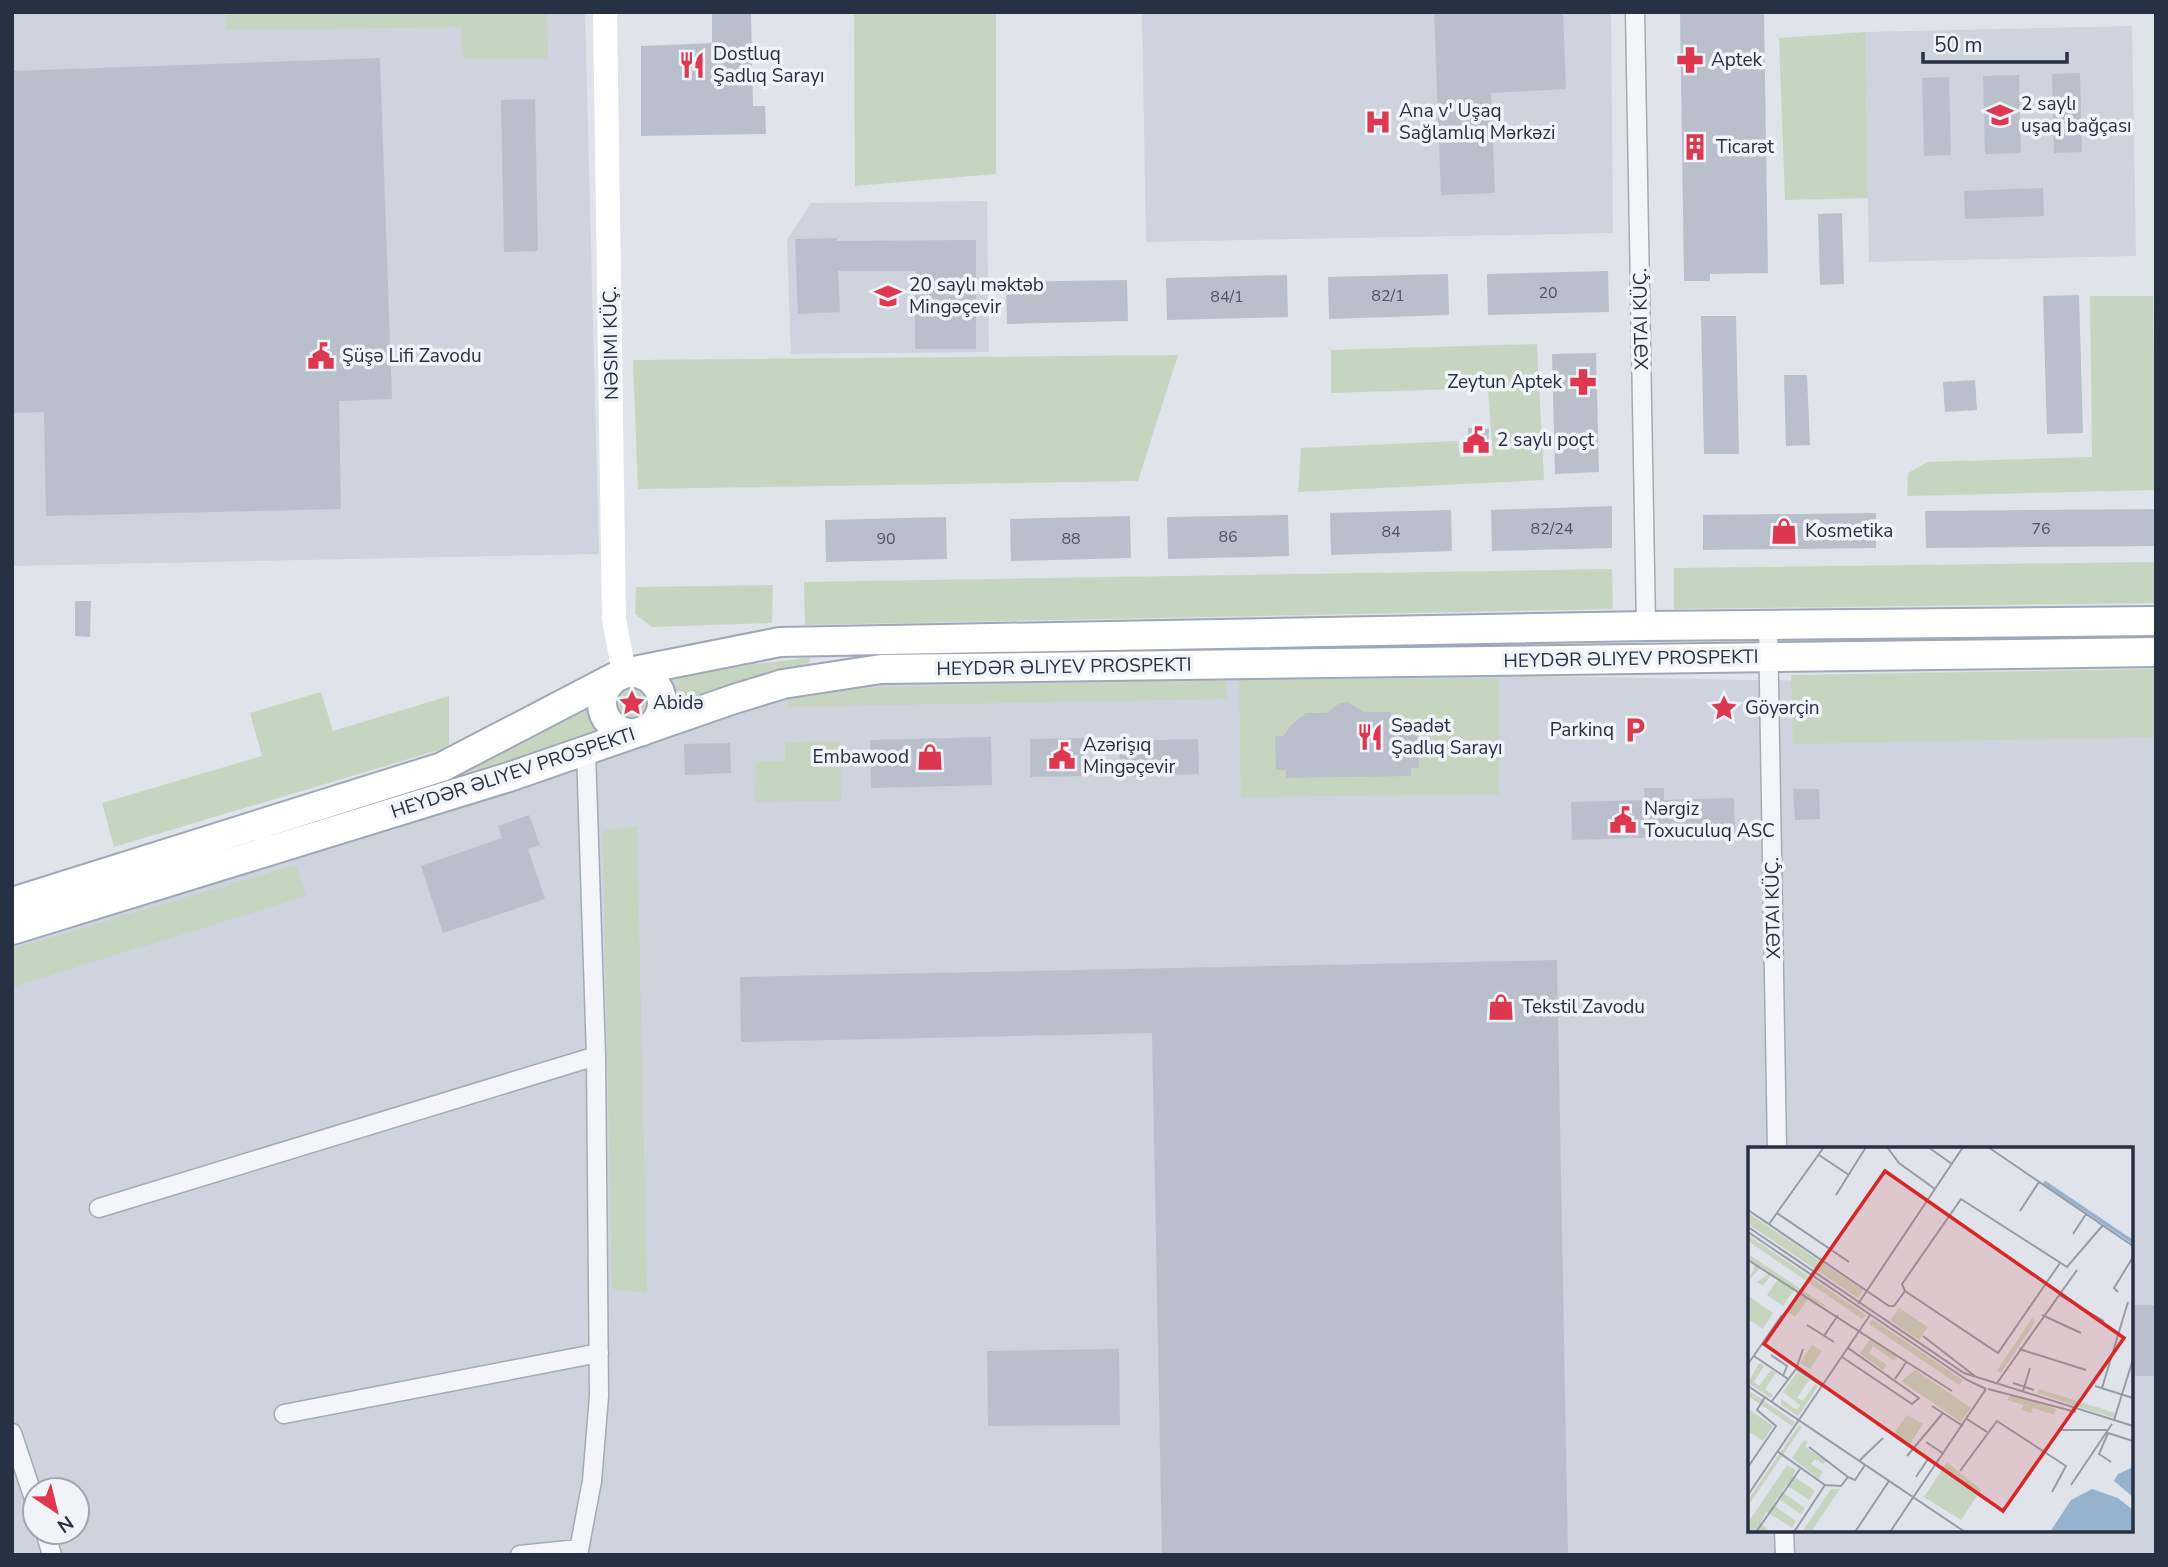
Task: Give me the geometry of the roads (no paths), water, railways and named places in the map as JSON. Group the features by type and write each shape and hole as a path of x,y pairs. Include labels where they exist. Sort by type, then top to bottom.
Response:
{"main road":[{"name":"HEYDƏR ƏLIYEV PROSPEKTI","path":"12,902 442,766 620,675 780,642 1646,626 2156,621"},
{"name":"HEYDƏR ƏLIYEV PROSPEKTI","path":"12,930 586,751 783,684 881,669 2156,652"},
{"path":"643,674 652,680 662,699 658,719 642,732 622,732 607,720 601,702 608,684 620,675 643,674"}],"street":[{"name":"NƏSIMI KÜÇ.","path":"605,12 614,620 620,675"},
{"name":"XƏTAI KÜÇ.","path":"1635,12 1646,626"},
{"name":"XƏTAI KÜÇ.","path":"1768,626 1777,1147"},
{"path":"520,1555 578,1552 592,1480 600,1396 596,1056 586,751"},
{"path":"99,1208 596,1056"},
{"path":"284,1415 599,1353"},
{"path":"12,1433 26,1476"},
{"path":"1784,1532 1785,1555"}],"place":[{"name":"Aptek","path":"1690,60"},
{"name":"Dostluq Şadlıq Sarayı","path":"692,65"},
{"name":"2 saylı uşaq bağçası","path":"2000,115"},
{"name":"Ana v' Uşaq Sağlamlıq Mərkəzi","path":"1378,122"},
{"name":"Ticarət","path":"1695,147"},
{"name":"20 saylı məktəb Mingəçevir","path":"888,296"},
{"name":"Şüşə Lifi Zavodu","path":"321,356"},
{"name":"Zeytun Aptek","path":"1583,382"},
{"name":"2 saylı poçt","path":"1476,440"},
{"name":"Kosmetika","path":"1784,531"},
{"name":"Abidə","path":"632,703"},
{"name":"Göyərçin","path":"1724,708"},
{"name":"Parkinq","path":"1635,730"},
{"name":"Səadət Şadlıq Sarayı","path":"1370,737"},
{"name":"Azərişıq Mingəçevir","path":"1062,756"},
{"name":"Embawood","path":"930,757"},
{"name":"Nərgiz Toxuculuq ASC","path":"1623,820"},
{"name":"Tekstil Zavodu","path":"1501,1007"}]}
